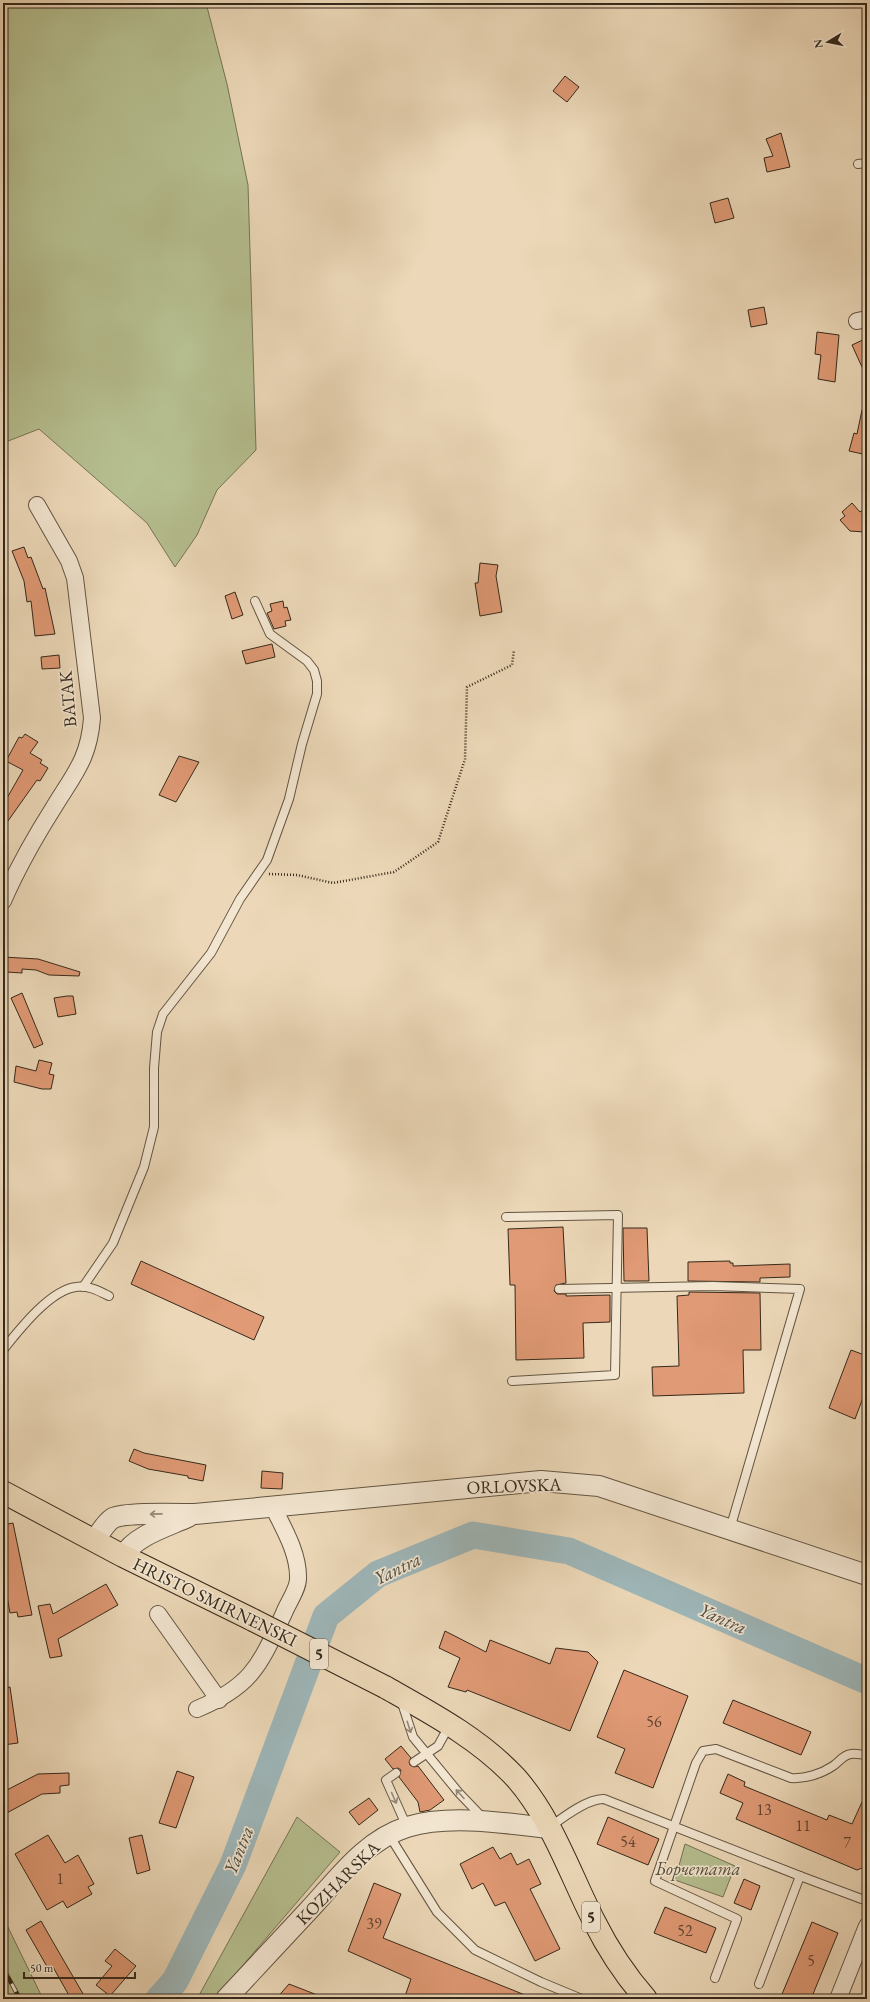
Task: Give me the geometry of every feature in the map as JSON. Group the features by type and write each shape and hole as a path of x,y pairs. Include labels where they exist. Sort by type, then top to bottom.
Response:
{"main road":[{"name":"5","path":"3,1492 123,1556"},
{"name":"HRISTO SMIRNENSKI","path":"123,1556 253,1620 392,1692 449,1725 481,1746 516,1779 532,1799 548,1828 604,1942 617,1962 646,1999"}],"street":[{"name":"BATAK","path":"3,901 53,807 84,760 91,737 92,718 75,578 69,562 37,505"},
{"name":"ORLOVSKA","path":"95,1540 106,1523 114,1518 145,1515 195,1514 541,1482 599,1486 867,1575"},
{"path":"197,1709 219,1700 238,1688 250,1676 266,1652 298,1581 297,1566 292,1546 274,1507"},
{"name":"ORLOVSKA","path":"123,1556 136,1542 195,1514"},
{"path":"158,1614 219,1700"},
{"name":"KOZHARSKA","path":"226,1999 361,1855 388,1835 407,1827 424,1824 487,1822 548,1828"},
{"path":"838,1999 867,1926"}],"lane":[{"path":"858,164 867,163"},
{"path":"83,1287 113,1243 144,1167 154,1127 154,1068 157,1032 163,1014 211,953 240,899 267,860 289,799 302,744 317,694 317,681 314,670 307,661 270,634 255,602"},
{"path":"506,1217 618,1215 615,1375 512,1381"},
{"path":"559,1290 713,1286 800,1289 730,1529"},
{"path":"3,1350 38,1310 61,1292 76,1287 83,1287 109,1296"},
{"path":"392,1692 413,1737 459,1793 487,1822"},
{"path":"414,1762 438,1746 449,1725"},
{"path":"715,1978 737,1919 654,1881 696,1763 703,1751 716,1749 791,1778 802,1779 833,1766 846,1756 852,1754 867,1755"},
{"path":"396,1773 386,1780 407,1827"},
{"path":"548,1828 567,1814 600,1799 867,1901"},
{"path":"388,1835 437,1912 475,1950 541,1982 582,1999"},
{"path":"759,1984 800,1876"}],"path":[{"path":"257,874 297,875 333,883 394,872 438,842 465,759 467,687 512,665 514,650"}],"green space":[{"path":"3,3 206,3 227,84 248,185 256,450 217,490 197,535 175,567 147,523 39,429 3,443"},
{"path":"297,1817 340,1852 214,1999 197,1999"},
{"name":"Борчетата","path":"685,1844 735,1866 723,1897 675,1880"},
{"path":"3,1917 43,1999 3,1999"}],"building":[{"path":"565,76 579,87 567,102 553,91"},
{"path":"781,133 790,167 767,172 764,158 773,156 766,139"},
{"path":"728,198 734,218 715,223 710,203"},
{"path":"764,307 767,324 751,327 748,310"},
{"path":"817,332 839,335 835,382 818,379 821,355 815,354"},
{"path":"867,338 867,378 852,345"},
{"path":"862,410 867,411 867,455 849,451 854,433 857,434"},
{"path":"852,503 860,512 867,507 865,532 850,531 840,520 845,516 842,512"},
{"path":"24,547 28,558 31,557 43,589 45,588 55,634 35,636 31,601 27,602 24,581 12,551"},
{"path":"480,563 498,565 496,576 502,612 480,616 475,583 478,583"},
{"path":"235,592 243,615 232,619 225,596"},
{"path":"283,601 284,608 287,607 291,620 285,621 286,626 274,629 267,613 272,611 270,604"},
{"path":"272,644 275,657 246,664 242,651"},
{"path":"59,655 60,668 42,669 41,657"},
{"path":"25,734 38,742 30,753 42,760 40,763 48,768 40,781 37,780 3,828 3,805 23,770 6,761 19,737 22,738"},
{"path":"179,756 199,762 176,802 159,795"},
{"path":"3,957 38,959 80,972 79,976 49,975 36,970 22,969 22,973 7,972 7,969 3,968"},
{"path":"22,993 43,1044 34,1048 11,998"},
{"path":"73,996 76,1014 58,1017 54,998"},
{"path":"39,1060 52,1063 49,1074 54,1075 51,1089 42,1089 14,1082 16,1066 36,1071"},
{"path":"563,1227 566,1283 556,1285 554,1291 557,1294 566,1294 566,1296 610,1295 610,1322 583,1323 584,1358 516,1360 515,1285 510,1285 508,1229"},
{"path":"623,1228 647,1228 649,1281 624,1281"},
{"path":"141,1261 264,1317 254,1340 131,1284"},
{"path":"730,1261 730,1263 733,1263 733,1266 790,1264 790,1277 760,1278 760,1282 688,1281 688,1262"},
{"path":"689,1292 760,1293 761,1350 743,1350 744,1393 653,1396 652,1367 679,1366 677,1296 689,1295"},
{"path":"851,1350 867,1356 867,1387 855,1419 829,1408"},
{"path":"134,1449 144,1453 206,1465 203,1481 188,1478 188,1476 148,1469 129,1461"},
{"path":"262,1471 283,1473 282,1489 261,1488"},
{"path":"13,1523 32,1615 18,1617 17,1612 10,1613 3,1575 3,1525"},
{"path":"106,1584 118,1605 58,1639 62,1656 50,1658 38,1606 50,1604 53,1614"},
{"path":"445,1631 486,1652 490,1640 550,1664 556,1648 588,1652 598,1662 570,1731 467,1690 466,1692 448,1687 460,1658 439,1648"},
{"path":"624,1670 688,1696 653,1788 615,1773 625,1749 597,1737"},
{"path":"10,1687 18,1743 3,1745 3,1688"},
{"path":"733,1700 811,1732 801,1755 723,1723"},
{"path":"401,1746 411,1758 409,1762 410,1765 414,1767 418,1766 444,1800 430,1810 420,1812 418,1802 399,1777 401,1770 398,1768 393,1769 385,1759"},
{"path":"177,1771 194,1777 176,1828 159,1823"},
{"path":"69,1773 69,1785 60,1786 60,1793 42,1794 3,1815 3,1792 38,1774"},
{"path":"728,1774 745,1782 744,1786 827,1820 829,1815 852,1824 867,1791 867,1866 857,1870 736,1819 743,1803 720,1793"},
{"path":"369,1798 378,1810 359,1825 349,1812"},
{"path":"608,1817 659,1839 648,1865 597,1844"},
{"path":"48,1835 65,1863 78,1855 94,1884 88,1887 92,1894 67,1908 63,1901 47,1910 15,1854"},
{"path":"142,1835 150,1870 137,1874 129,1838"},
{"path":"493,1847 500,1859 511,1853 517,1865 529,1859 541,1884 530,1889 560,1949 535,1961 505,1902 495,1906 483,1883 472,1889 460,1864"},
{"path":"744,1879 760,1886 751,1910 734,1903"},
{"path":"374,1883 401,1894 383,1938 535,1999 461,1999 450,1994 448,1999 404,1999 411,1979 348,1951"},
{"path":"665,1907 716,1928 706,1953 654,1933"},
{"path":"41,1921 86,1999 71,1999 53,1967 49,1970 26,1930"},
{"path":"812,1922 838,1933 811,1999 780,1999"},
{"path":"115,1949 136,1966 110,1996 96,1985 112,1966 105,1961"},
{"path":"289,1984 325,1998 276,1999"}],"waterway":[{"name":"Yantra","path":"159,1999 175,1981 233,1865 326,1616 378,1574 473,1535 569,1551 867,1681"}],"railway":[{"path":"3,1968 20,1999"}]}
